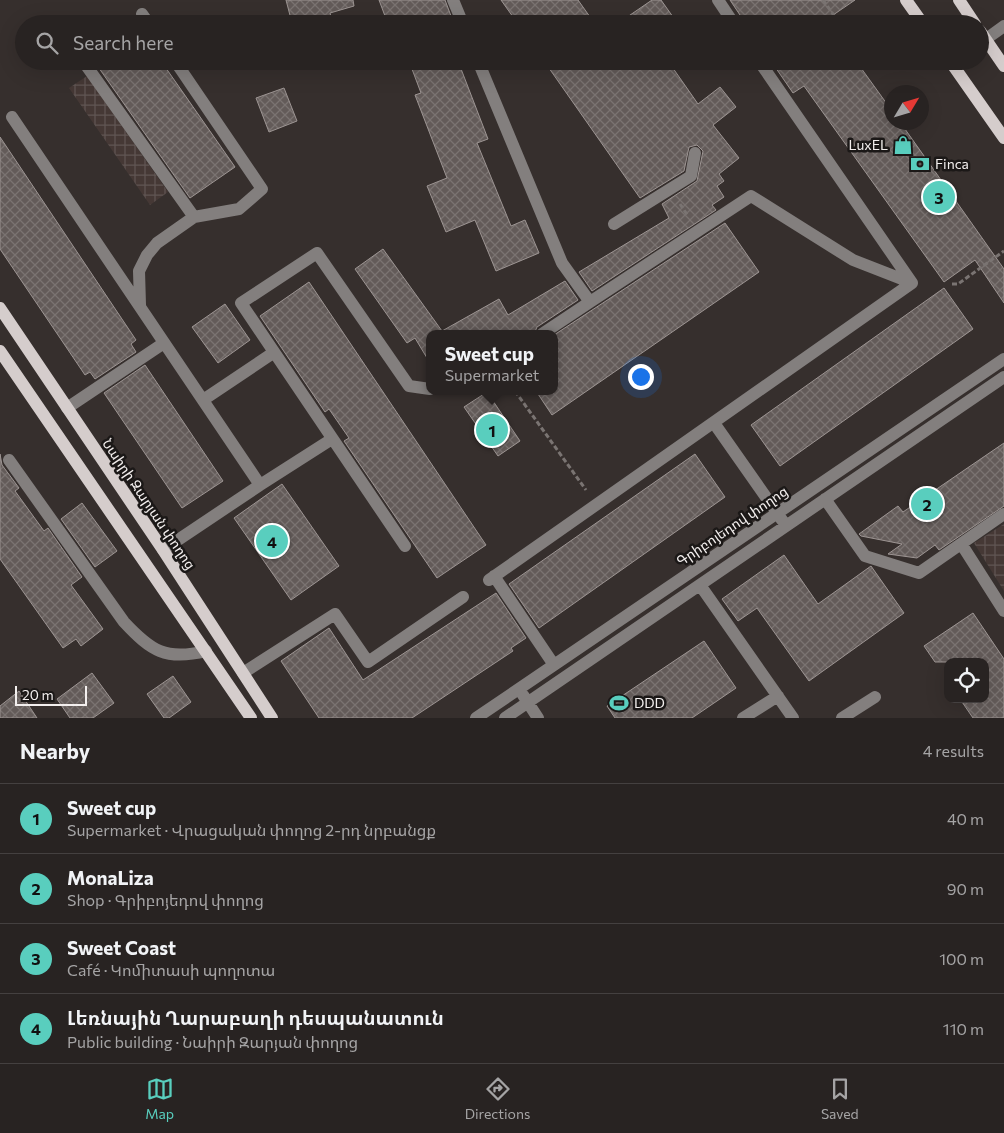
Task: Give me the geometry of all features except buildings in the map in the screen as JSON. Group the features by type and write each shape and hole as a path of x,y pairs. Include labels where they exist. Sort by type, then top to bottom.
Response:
{"main road":[{"path":"906,0 917,15"},
{"path":"959,0 969,15"},
{"path":"989,44 1004,66"},
{"path":"956,70 1004,138"},
{"name":"Նաիրի Զարյան փողոց","path":"0,308 272,718"},
{"path":"0,351 206,652 247,716"}],"street":[{"path":"453,0 459,15"},
{"path":"718,0 728,15"},
{"path":"989,32 1004,26"},
{"path":"89,70 194,217"},
{"path":"140,306 139,270 147,254 157,243 194,217 239,209 262,189 181,70"},
{"path":"482,70 562,263 590,302"},
{"path":"765,70 912,283"},
{"path":"12,117 260,485"},
{"path":"614,224 691,176 695,153"},
{"path":"548,330 751,196 853,260 912,283"},
{"path":"405,546 240,303 316,253 409,386 426,388"},
{"path":"554,665 491,578 912,283"},
{"path":"67,408 164,343"},
{"path":"203,400 273,352"},
{"name":"Գրիբոյեդով փողոց","path":"476,718 1004,358"},
{"path":"505,718 1004,377"},
{"path":"714,423 786,526"},
{"path":"162,550 332,439"},
{"path":"9,460 124,622 145,644 162,653 189,656 206,652"},
{"path":"825,499 865,556 920,573 1004,514"},
{"path":"962,545 1004,611"},
{"path":"700,585 793,718"},
{"path":"243,673 335,614 368,662 463,597"},
{"path":"519,689 538,718"},
{"path":"743,718 778,696"},
{"path":"842,718 875,697"}],"path":[{"path":"823,0 834,15"},
{"path":"670,190 698,230"},
{"path":"952,284 958,284 1004,251"},
{"path":"518,395 597,505"}],"shaded area":[{"path":"87,76 168,192 150,205 69,88"},
{"path":"1004,524 1004,591 974,543"}],"place":[{"name":"LuxEL","path":"903,145"},
{"name":"Finca","path":"920,164"},
{"name":"Sweet Coast","path":"939,197"},
{"name":"Sweet cup","path":"492,430"},
{"name":"MonaLiza","path":"927,504"},
{"name":"Լեռնային Ղարաբաղի դեսպանատուն","path":"272,541"},
{"name":"DDD","path":"619,703"}]}
